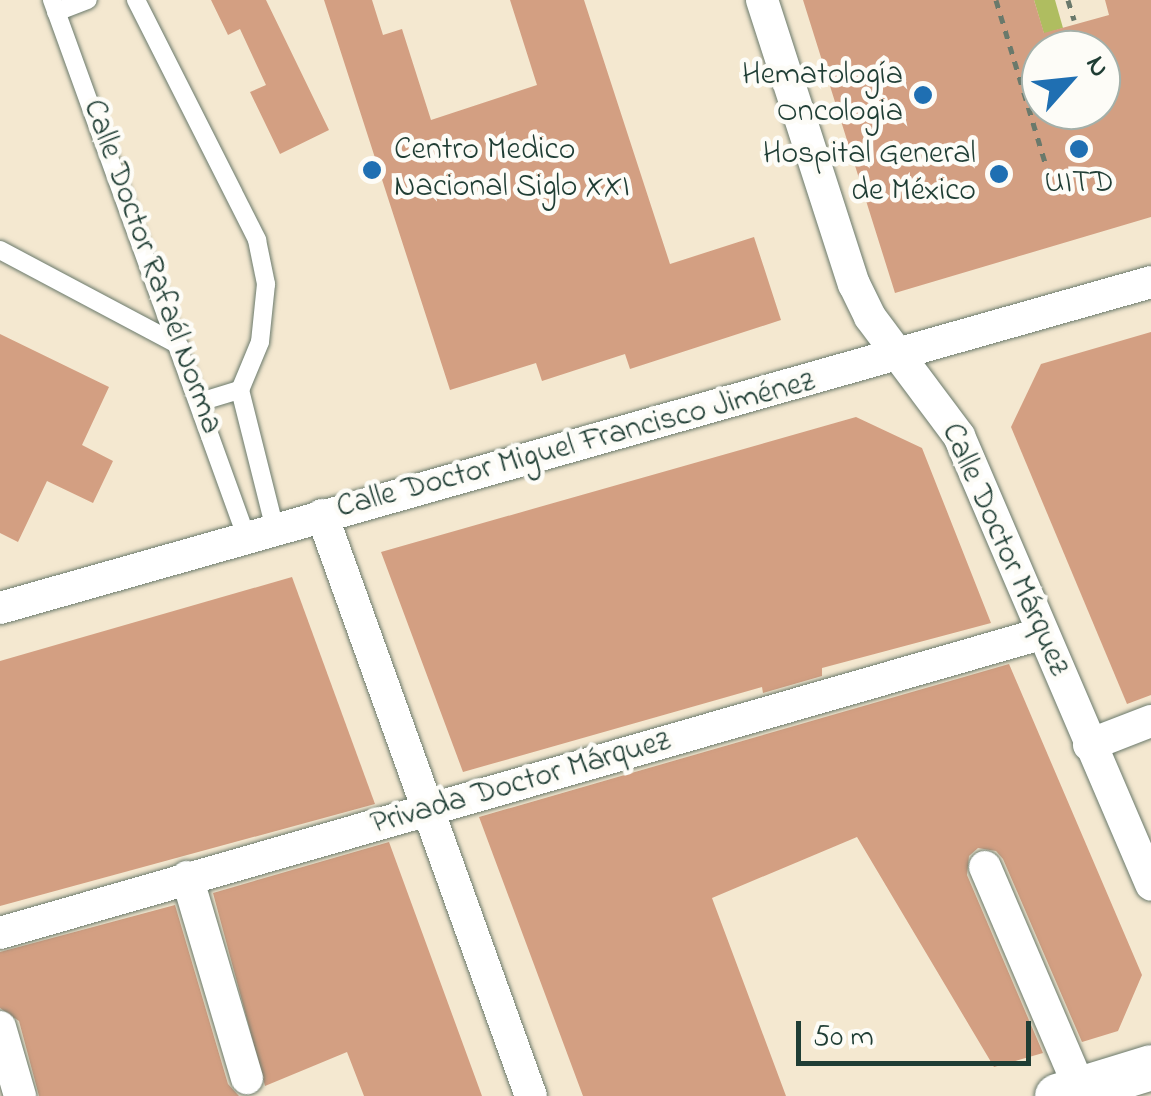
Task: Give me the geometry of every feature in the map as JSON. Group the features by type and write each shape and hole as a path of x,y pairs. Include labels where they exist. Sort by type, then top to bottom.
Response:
{"main road":[{"path":"1068,1092 1151,1066"}],"street":[{"name":"Calle Doctor Márquez","path":"762,0 854,284 897,357 959,436 1151,885"},
{"name":"Calle Doctor Miguel Francisco Jiménez","path":"0,608 1151,282"},
{"path":"322,516 530,1096"},
{"name":"Privada Doctor Márquez","path":"0,933 1041,634"},
{"path":"1090,746 1151,721"},
{"path":"985,867 1068,1092"},
{"path":"187,877 246,1078"},
{"path":"0,1027 20,1096"}],"lane":[{"path":"54,6 88,0"},
{"path":"136,0 257,240 266,284 260,342 240,390 260,532"},
{"name":"Calle Doctor Rafaél Norma","path":"54,6 179,344 260,532"},
{"path":"0,250 179,344"},
{"path":"203,401 240,390"}],"path":[{"path":"996,0 1050,179"},
{"path":"1068,0 1074,20"}],"green space":[{"path":"1034,0 1055,0 1063,28 1043,30"}],"building":[{"path":"211,0 266,0 329,130 280,154 250,92 266,85 240,29 228,35"},
{"path":"324,0 372,0 383,35 402,29 431,120 537,85 510,0 584,0 670,264 754,237 781,320 630,369 625,354 542,381 536,363 450,390"},
{"name":"Hospital General de México","path":"803,0 1034,0 1043,30 1021,30 1021,130 1121,130 1121,30 1055,30 1109,15 1105,0 1151,0 1151,217 895,293"},
{"path":"1151,332 1151,695 1127,704 1011,427 1041,364"},
{"path":"0,334 109,387 82,445 113,461 93,503 47,481 18,542 0,533"},
{"path":"856,417 922,448 991,623 822,668 822,676 763,693 762,687 463,772 381,552"},
{"path":"292,577 375,804 0,906 0,661"},
{"path":"1009,664 1142,975 1118,1031 1082,1042 1003,859 996,851 978,848 969,856 967,875 1043,1053 994,1067 857,837 712,898 786,1096 583,1096 479,817"},
{"path":"389,842 482,1096 364,1096 347,1052 265,1086 213,893"},
{"path":"175,905 228,1084 239,1096 39,1096 19,1021 0,1008 0,952"}],"place":[{"name":"Hematología Oncologia","path":"923,95"},
{"name":"UITD","path":"1079,149"},
{"name":"Centro Medico Nacional Siglo XXI","path":"372,170"},
{"name":"Hospital General de México","path":"999,174"}]}
